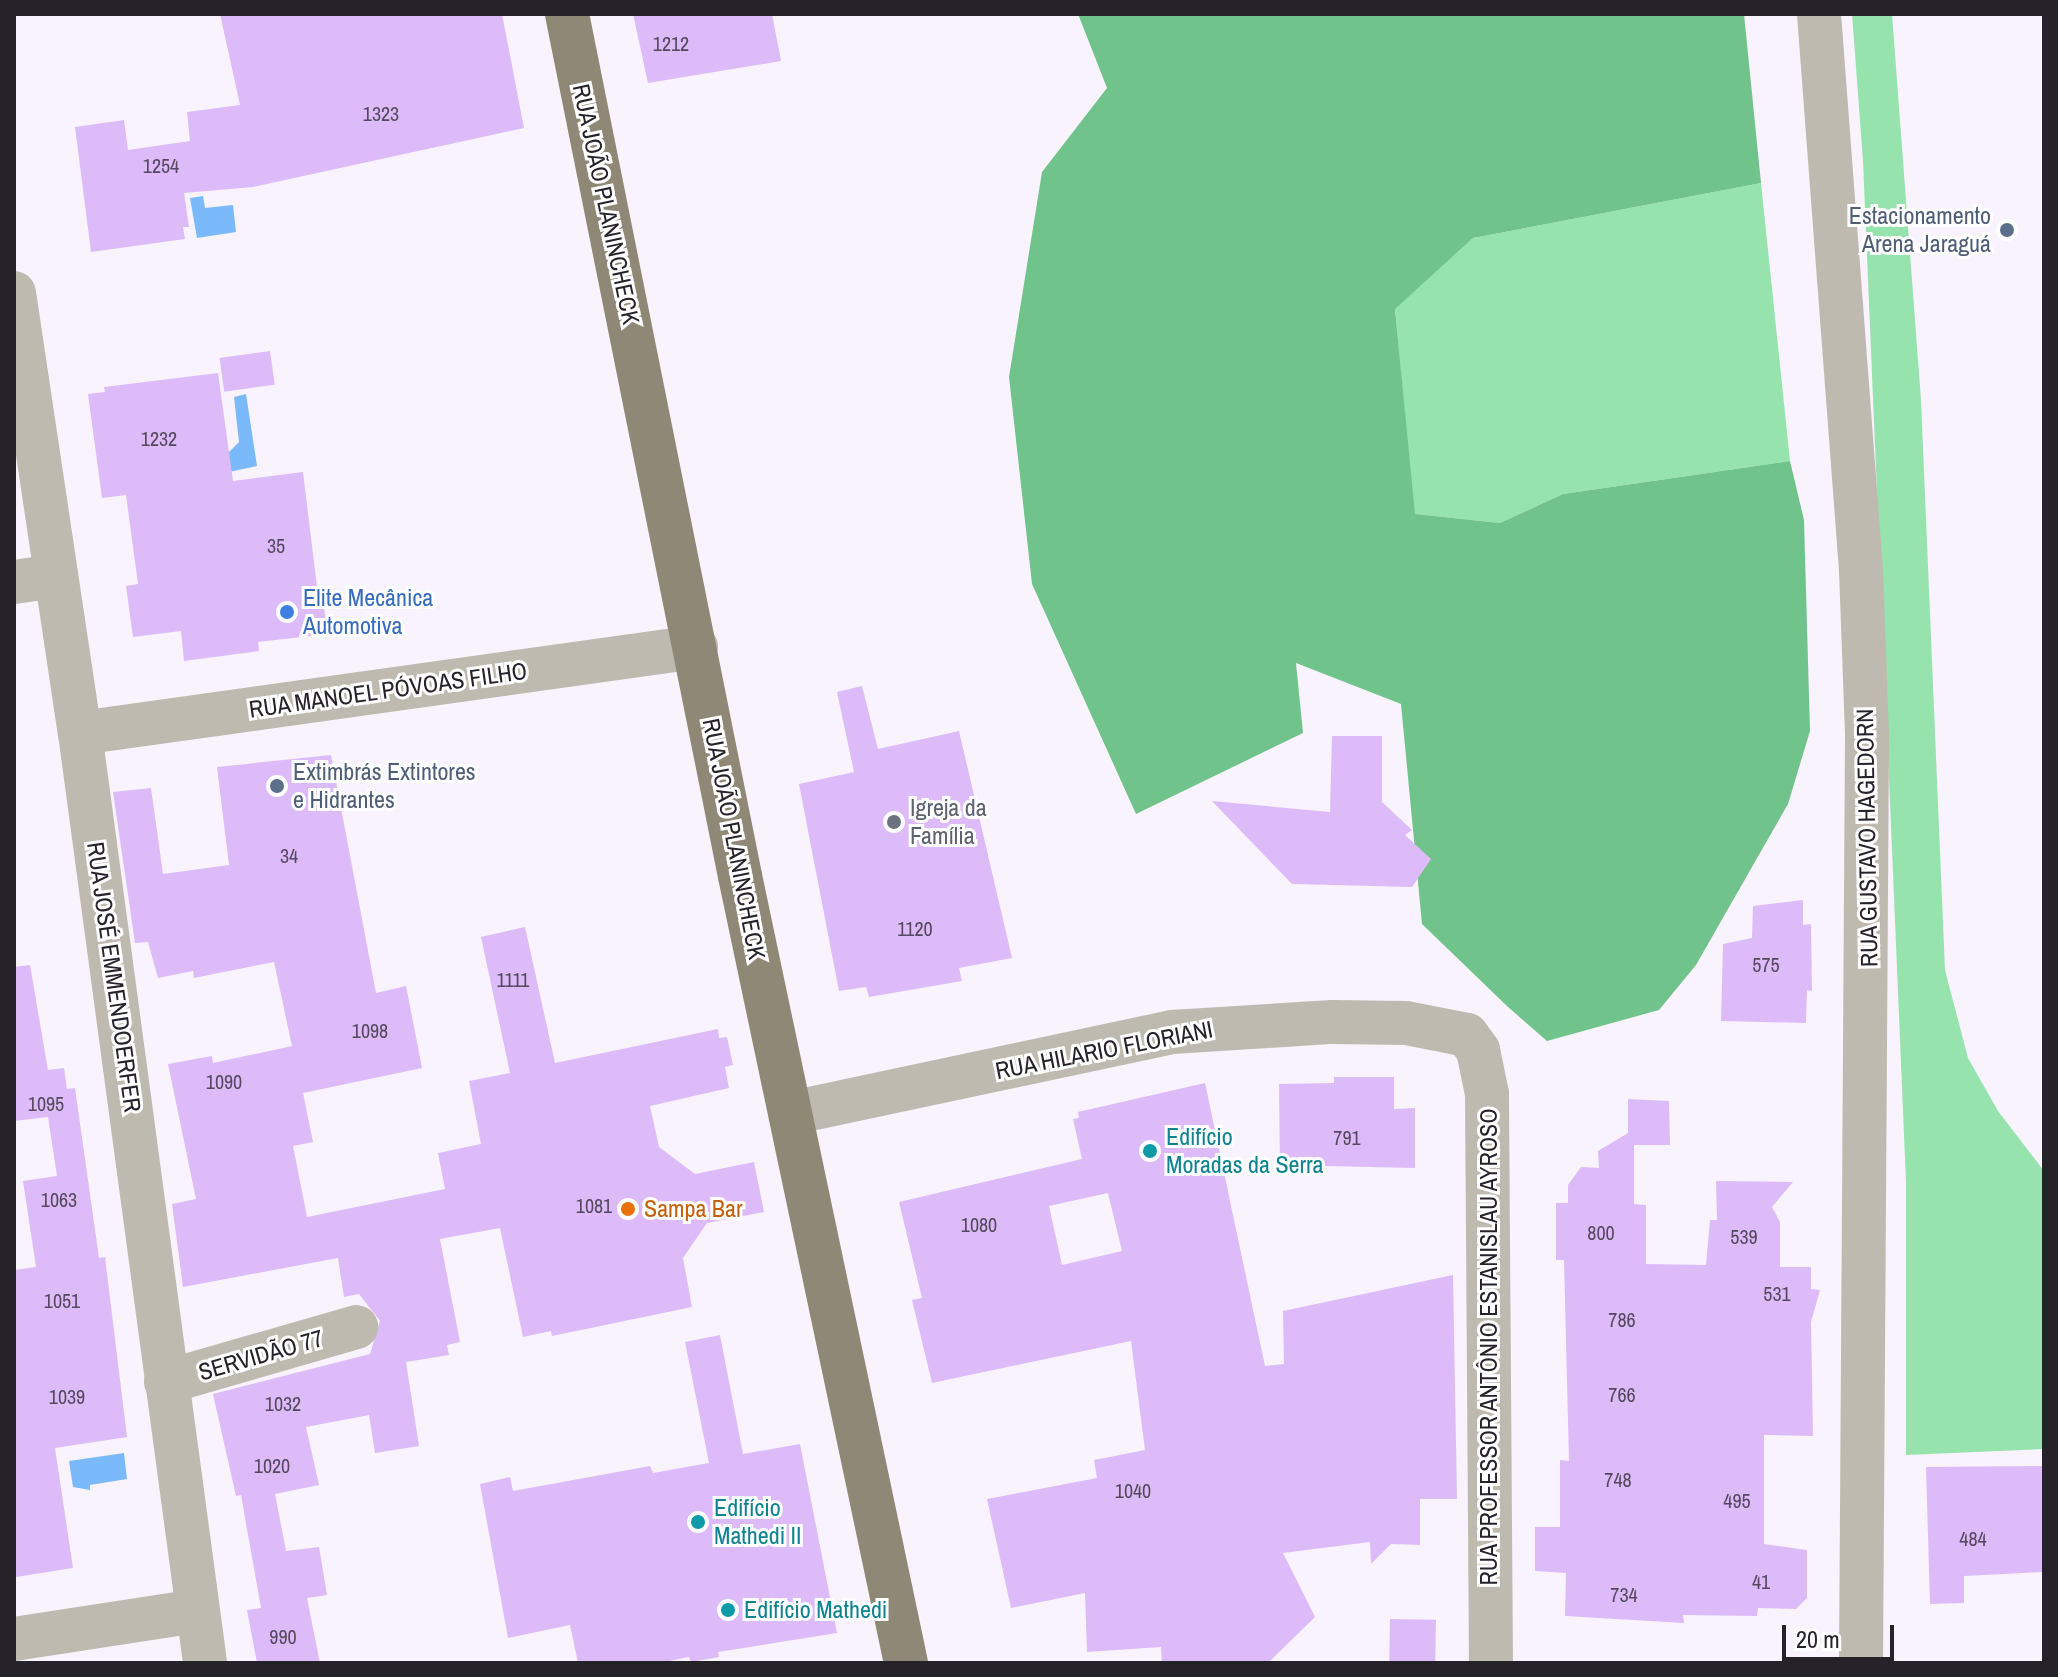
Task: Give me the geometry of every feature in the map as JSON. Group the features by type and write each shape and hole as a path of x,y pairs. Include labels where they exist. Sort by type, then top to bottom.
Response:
{"main road":[{"name":"RUA JOÃO PLANINCHECK","path":"567,14 906,1663"}],"street":[{"name":"RUA GUSTAVO HAGEDORN","path":"1819,14 1861,570 1867,737 1861,1663"},
{"name":"RUA JOSÉ EMMENDOERFER","path":"14,293 80,733 205,1663"},
{"path":"14,582 56,576"},
{"name":"RUA MANOEL PÓVOAS FILHO","path":"80,733 696,647"},
{"name":"RUA HILARIO FLORIANI","path":"791,1113 1172,1032 1333,1022 1406,1023 1467,1035"},
{"name":"RUA PROFESSOR ANTÔNIO ESTANISLAU AYROSO","path":"1467,1035 1478,1050 1487,1094 1491,1663"},
{"name":"SERVIDÃO 77","path":"166,1382 356,1327"},
{"path":"14,1639 198,1611"}],"green space":[{"path":"1078,14 1744,14 1761,183 1473,238 1395,309 1415,514 1500,523 1563,494 1790,461 1804,520 1810,731 1788,804 1696,965 1659,1010 1547,1041 1508,1007 1422,924 1401,704 1296,663 1303,733 1136,814 1032,584 1009,377 1042,172 1107,88"},
{"path":"1852,14 1892,14 1921,400 1945,970 1968,1058 1998,1111 2044,1171 2044,1449 1906,1455 1906,1182 1863,161"},
{"path":"1761,183 1790,461 1563,494 1500,523 1414,514 1395,308 1473,238"}],"water":[{"path":"203,196 205,208 233,205 236,232 197,238 190,198"},
{"path":"246,394 257,466 229,472 225,456 239,442 234,397"},
{"path":"124,1453 127,1479 90,1485 90,1490 73,1487 69,1461"}],"building":[{"path":"220,14 502,14 524,128 253,187 184,193 189,227 183,227 185,239 91,252 75,127 124,120 128,150 190,141 187,112 240,105"},
{"path":"633,14 772,14 781,61 648,83"},
{"path":"270,351 275,385 224,392 219,358"},
{"path":"218,373 233,481 303,472 318,595 322,594 328,634 258,642 259,651 184,661 181,631 133,637 126,586 138,584 126,495 102,498 88,394 105,392 104,387"},
{"path":"862,686 878,749 959,731 1012,958 959,968 962,981 869,997 866,987 839,991 799,784 854,772 837,692"},
{"path":"1332,736 1382,736 1382,802 1412,830 1405,835 1431,859 1412,887 1292,884 1212,801 1330,812"},
{"path":"331,755 376,993 406,986 422,1068 303,1093 313,1142 293,1146 307,1217 445,1189 438,1153 481,1144 469,1081 510,1073 481,937 525,927 555,1063 718,1029 719,1038 727,1037 733,1065 725,1067 729,1088 650,1106 659,1147 695,1174 754,1162 764,1212 707,1223 683,1258 692,1307 552,1336 551,1331 523,1337 500,1228 440,1239 460,1342 447,1345 449,1355 406,1362 419,1446 375,1453 369,1415 306,1427 319,1485 275,1494 286,1551 319,1547 327,1595 307,1598 320,1663 257,1663 247,1610 261,1608 241,1495 236,1496 213,1394 370,1354 380,1321 359,1294 344,1297 338,1258 183,1287 172,1204 196,1199 168,1064 212,1056 213,1063 292,1046 274,962 194,978 193,971 158,978 148,942 135,943 113,792 151,788 163,874 229,865 217,767"},
{"path":"1803,900 1803,925 1811,924 1812,991 1807,990 1806,1023 1721,1021 1723,944 1752,938 1753,906"},
{"path":"30,965 48,1070 64,1068 67,1089 75,1088 99,1258 105,1257 127,1437 55,1448 73,1568 16,1577 14,1270 36,1267 23,1181 57,1176 48,1117 14,1121 14,967"},
{"path":"1334,1077 1394,1077 1394,1109 1415,1108 1415,1168 1280,1165 1279,1084 1334,1083"},
{"path":"1205,1083 1265,1366 1284,1364 1283,1311 1453,1275 1457,1499 1420,1499 1420,1545 1391,1544 1371,1564 1370,1542 1283,1553 1315,1617 1268,1663 1162,1663 1161,1647 1087,1652 1085,1593 1011,1608 987,1499 1097,1478 1094,1460 1145,1450 1131,1341 932,1383 912,1300 922,1298 899,1202 1082,1159 1073,1119 1079,1118 1078,1112","holes":["1108,1193 1122,1251 1062,1265 1049,1206"]},
{"path":"1628,1099 1669,1101 1670,1145 1634,1145 1634,1204 1646,1205 1646,1264 1706,1265 1710,1220 1717,1220 1716,1181 1793,1182 1772,1207 1780,1222 1780,1267 1811,1267 1811,1289 1820,1290 1811,1322 1813,1436 1764,1435 1764,1544 1807,1550 1807,1598 1796,1609 1758,1608 1757,1616 1683,1615 1684,1623 1565,1616 1566,1573 1535,1571 1535,1527 1560,1527 1560,1460 1569,1461 1564,1260 1556,1260 1556,1203 1568,1203 1568,1185 1581,1167 1599,1168 1598,1151 1628,1133"},
{"path":"720,1335 743,1454 800,1444 837,1633 718,1652 719,1657 691,1662 689,1657 660,1663 578,1663 570,1625 508,1638 480,1484 510,1477 513,1491 650,1466 653,1473 709,1463 685,1342"},
{"path":"2044,1466 2044,1572 1964,1576 1964,1603 1930,1604 1926,1467"},
{"path":"1390,1619 1436,1620 1435,1663 1389,1663"}],"place":[{"name":"Estacionamento Arena Jaraguá","path":"2007,230"},
{"name":"Elite Mecânica Automotiva","path":"287,612"},
{"name":"Extimbrás Extintores e Hidrantes","path":"277,786"},
{"name":"Igreja da Família","path":"894,822"},
{"name":"Edifício Moradas da Serra","path":"1150,1151"},
{"name":"Sampa Bar","path":"628,1209"},
{"name":"Edifício Mathedi II","path":"698,1522"},
{"name":"Edifício Mathedi","path":"728,1610"}]}
